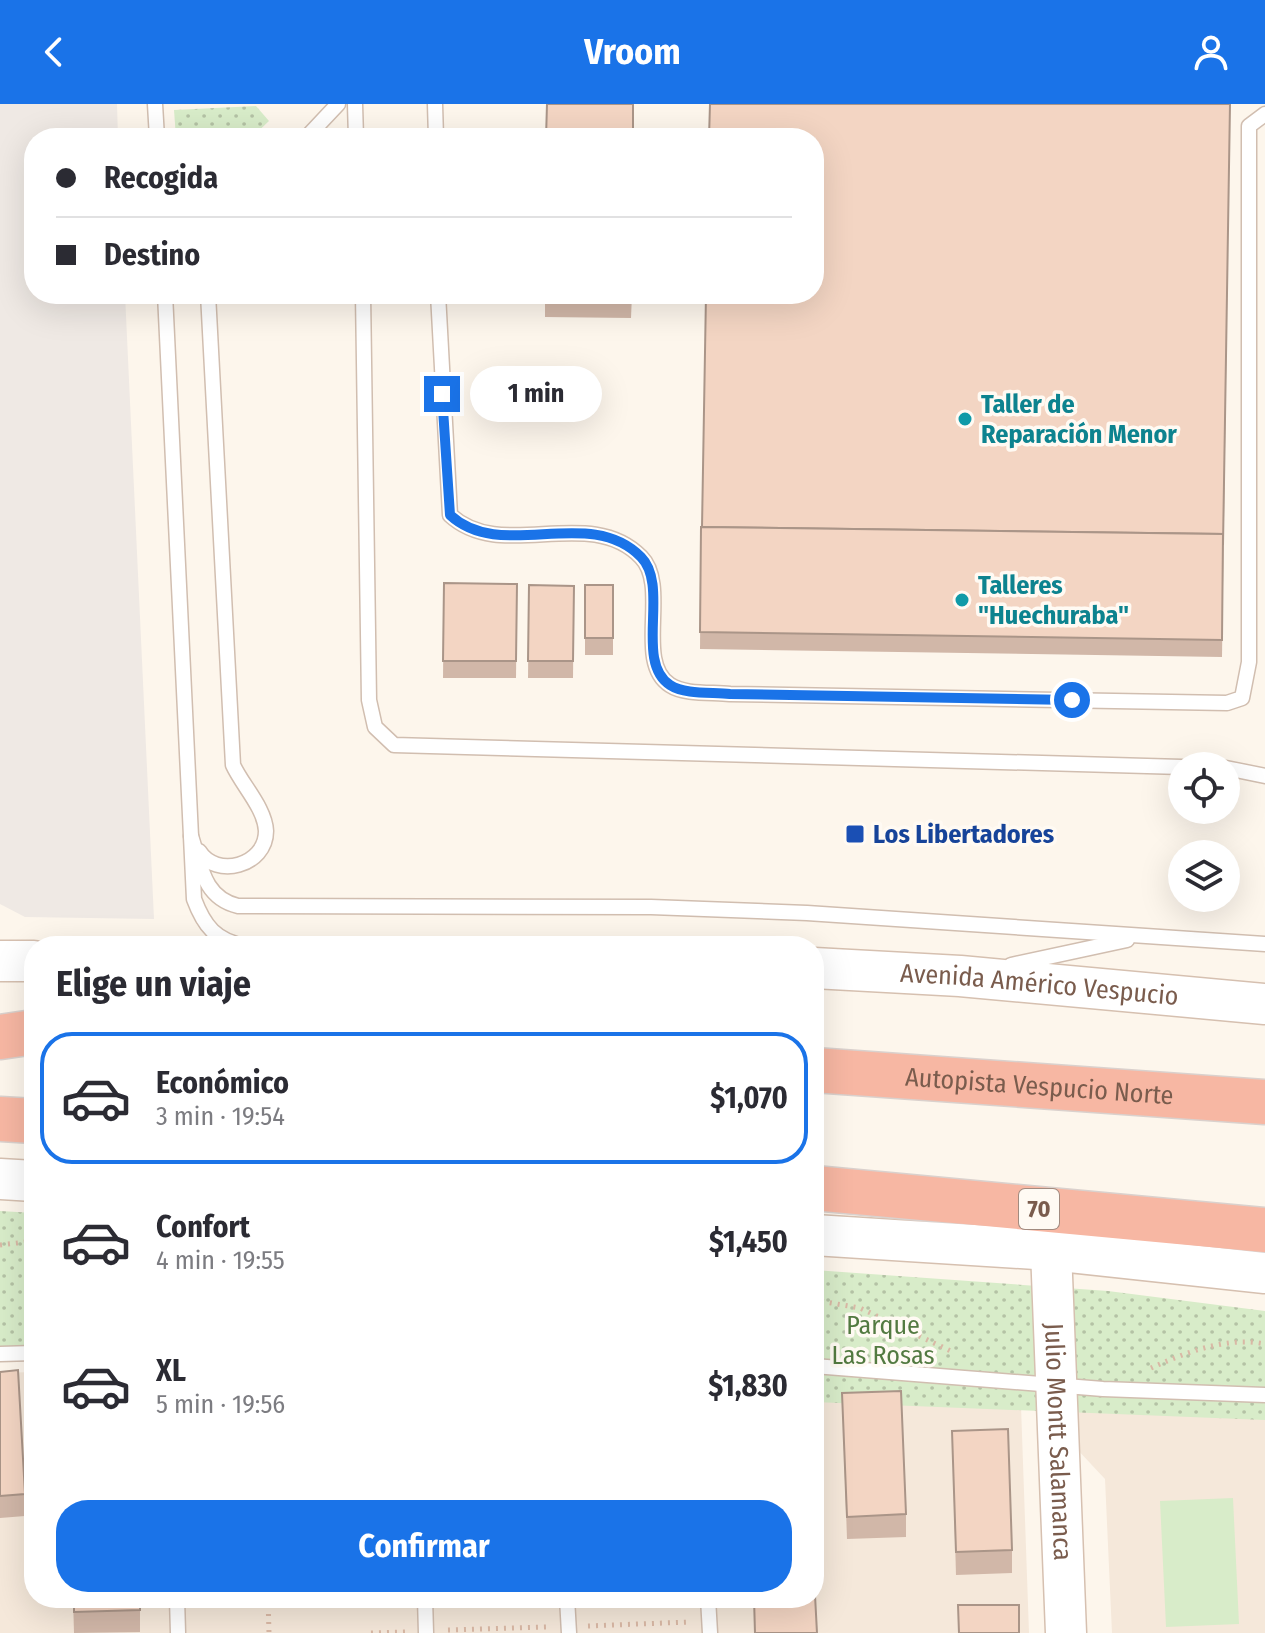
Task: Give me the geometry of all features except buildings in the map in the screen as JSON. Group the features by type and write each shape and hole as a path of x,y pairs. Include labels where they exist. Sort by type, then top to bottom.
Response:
{"highway":[{"path":"0,1038 24,1034"},
{"path":"0,1038 24,1040"},
{"name":"Autopista Vespucio Norte","path":"824,1071 1265,1102"},
{"path":"0,1119 24,1120"},
{"name":"70","path":"824,1189 1265,1230"}],"main road":[{"path":"0,961 24,961"},
{"name":"Avenida Américo Vespucio","path":"824,969 960,976 1265,1004"},
{"path":"0,1179 24,1180"},
{"path":"824,1236 1051,1250 1265,1273"},
{"name":"Julio Montt Salamanca","path":"1051,1250 1066,1633"}],"lane":[{"path":"155,104 156,128"},
{"path":"315,128 338,104"},
{"path":"355,104 356,128"},
{"path":"435,104 436,128"},
{"path":"439,304 450,515 462,526 483,534 601,534 623,543 644,559 652,579 654,654 660,674 670,685 689,691 730,694 1227,703 1242,698 1249,662 1249,126 1265,114"},
{"path":"1249,202 1265,202"},
{"path":"165,304 194,899 202,920 215,936"},
{"path":"191,836 205,861 224,868 244,864 258,853 266,832 260,809 243,787 233,765 209,304"},
{"path":"363,304 369,700 375,727 394,745 1168,767"},
{"path":"1240,768 1265,769"},
{"path":"1240,770 1265,776"},
{"path":"191,836 208,889 222,902 238,906 651,907 979,923 1265,944"},
{"path":"960,976 1143,936"},
{"path":"0,1354 24,1353"},
{"path":"824,1367 1103,1389 1265,1395"},
{"path":"177,1608 178,1633"},
{"path":"425,1608 426,1632"},
{"path":"567,1608 568,1630"}],"path":[{"path":"0,1245 24,1242"},
{"path":"824,1302 860,1308 963,1356"},
{"path":"1103,1389 1182,1354 1249,1340 1265,1344"},
{"path":"268,1608 269,1633"},
{"path":"371,1633 709,1627"}],"shaded area":[{"path":"0,104 117,104 118,128 24,128 24,304 125,304 154,919 25,917 0,904"},
{"path":"24,1372 24,1608 824,1608 824,1383 1021,1406 1029,1633 0,1633 0,1373"},
{"path":"1075,1391 1265,1400 1265,1633 1112,1633 1105,1479 1076,1448"}],"green space":[{"path":"256,106 269,121 262,128 175,128 174,110"},
{"path":"0,1211 24,1212 24,1360 0,1359"},
{"name":"Parque Las Rosas","path":"824,1271 1108,1291 1265,1311 1265,1420 824,1402"},
{"path":"1233,1498 1239,1624 1166,1627 1160,1501"}],"place":[{"name":"Taller de Reparación Menor","path":"965,419"},
{"name":"Talleres \"Huechuraba\"","path":"962,600"},
{"name":"Los Libertadores","path":"855,834"}],"route":[{"path":"442,394 450,515 462,526 483,534 601,534 623,543 644,559 652,579 654,654 660,674 670,685 689,691 730,694 1072,700"}]}
